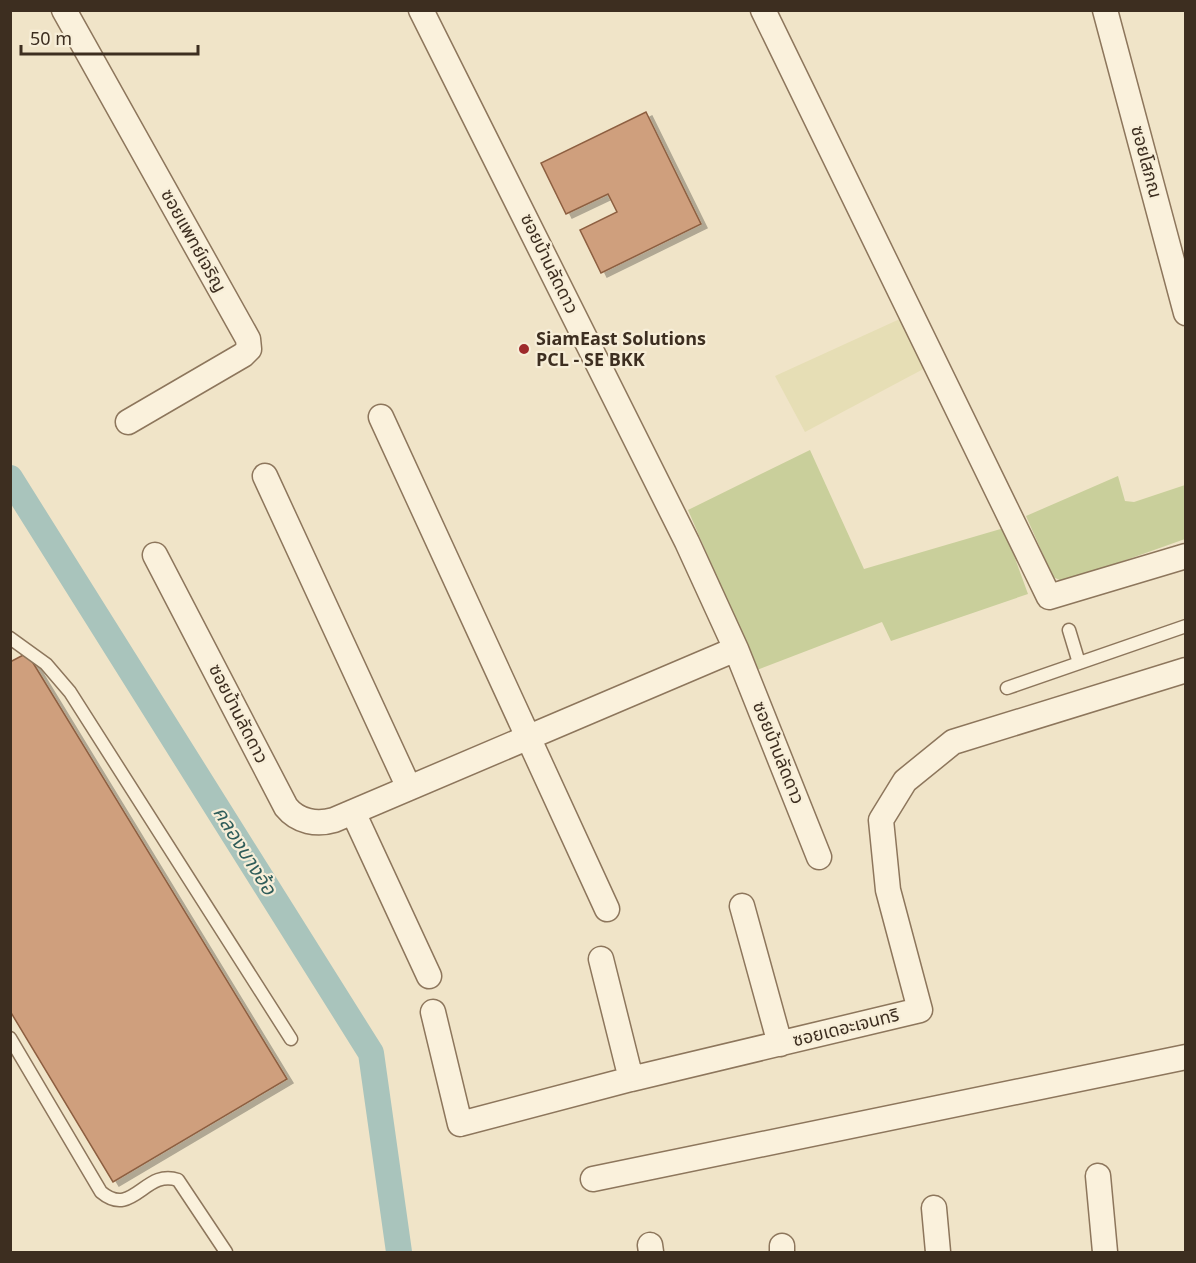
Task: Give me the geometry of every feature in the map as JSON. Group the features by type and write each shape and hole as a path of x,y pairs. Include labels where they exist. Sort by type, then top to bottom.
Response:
{"street":[{"name":"ซอยแพทย์เจริญ","path":"64,10 248,339 249,349 243,355 128,422"},
{"name":"ซอยบ้านลัดดาว","path":"421,10 687,542 736,649 819,857"},
{"path":"763,10 1049,597 1185,556"},
{"name":"ซอยโสภณ","path":"1105,10 1185,313"},
{"path":"381,417 607,909"},
{"path":"265,476 409,788"},
{"name":"ซอยบ้านลัดดาว","path":"155,555 289,811 296,817 318,823 334,820 736,649"},
{"name":"ซอยเดอะเจนทริ","path":"433,1011 460,1124 631,1079 920,1010 888,890 881,820 904,781 954,742 1185,670"},
{"path":"353,812 429,976"},
{"path":"742,906 780,1044"},
{"path":"600,959 631,1079"},
{"path":"593,1179 1185,1057"},
{"path":"1098,1176 1105,1252"},
{"path":"934,1208 938,1252"}],"lane":[{"path":"1007,688 1185,626"},
{"path":"1069,630 1079,663"},
{"path":"10,638 46,664 70,692 291,1039"},
{"path":"10,1038 101,1192 110,1200 122,1201 160,1179 169,1177 178,1180 226,1252"}],"shaded area":[{"path":"902,318 929,366 805,432 775,376"}],"green space":[{"path":"810,450 864,569 1004,528 1028,594 891,641 882,622 757,670 688,510"},
{"path":"1118,476 1125,501 1134,502 1185,485 1185,539 1064,582 1053,577 1026,516"}],"building":[{"path":"646,112 701,224 601,273 580,230 617,212 608,194 566,214 541,163"},
{"path":"27,653 287,1079 113,1182 10,1011 10,662"}],"waterway":[{"name":"คลองบางอ้อ","path":"10,478 371,1053 399,1252"}],"place":[{"name":"SiamEast Solutions PCL - SE BKK","path":"524,349"}]}
